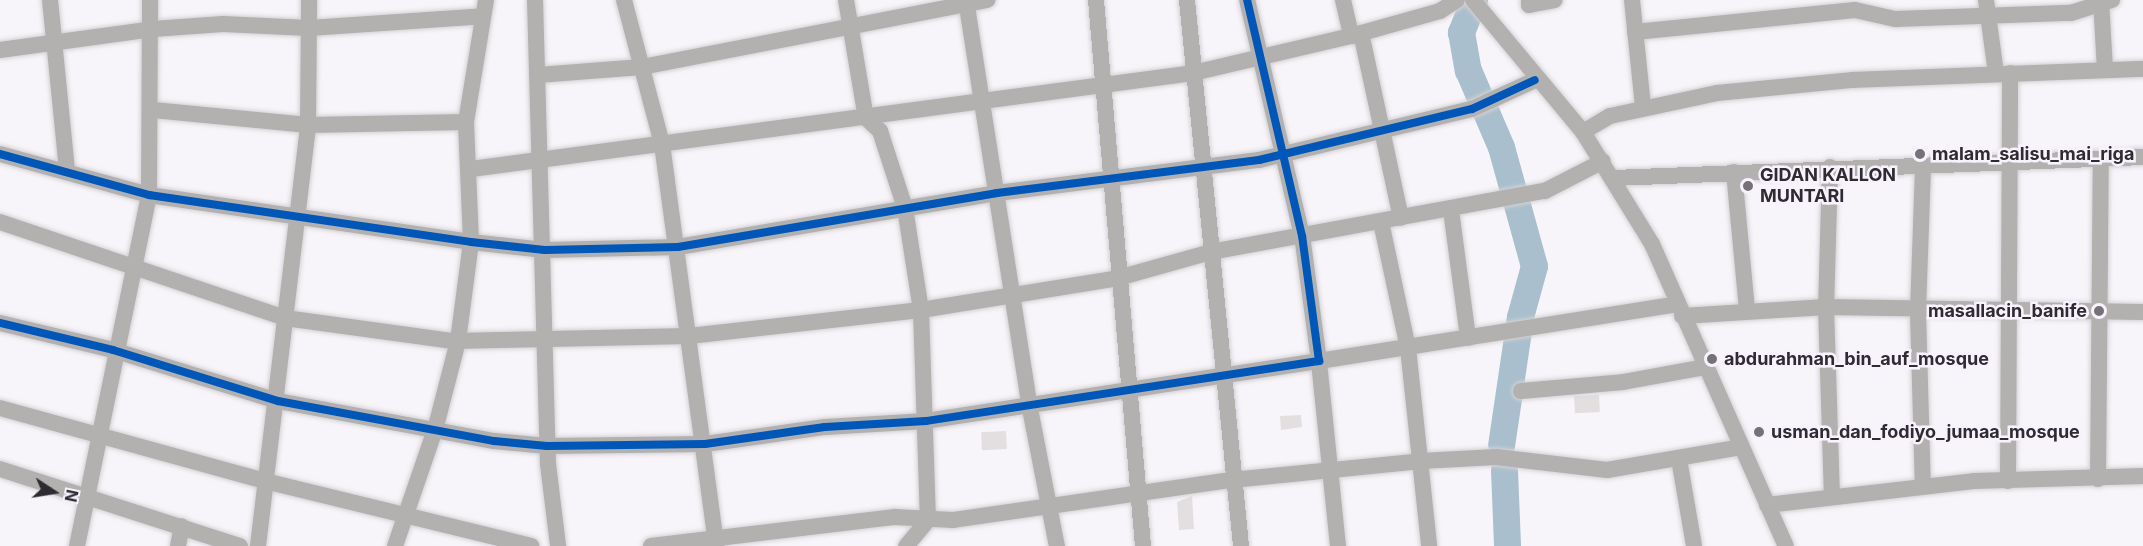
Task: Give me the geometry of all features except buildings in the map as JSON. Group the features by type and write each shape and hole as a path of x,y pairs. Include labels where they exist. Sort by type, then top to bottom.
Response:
{"street":[{"path":"50,0 58,45 67,169"},
{"path":"76,546 101,436 113,350 135,264 149,195 153,110 153,29 150,0"},
{"path":"258,546 269,482 285,318 299,218 308,125 309,0"},
{"path":"535,0 545,250 548,446 558,546"},
{"path":"624,0 662,144 705,444 715,544"},
{"path":"846,0 866,118 880,131 905,208 921,310 928,520 906,546"},
{"path":"538,75 642,67 850,30 966,1 988,0"},
{"path":"1096,0 1106,85 1114,178 1118,279 1132,388 1137,494 1143,546"},
{"path":"1187,0 1192,74 1205,168 1221,380 1241,546"},
{"path":"1247,0 1285,154 1302,236 1338,546"},
{"path":"1343,0 1387,131 1401,218"},
{"path":"471,169 1192,74 1356,35 1440,11 1457,0"},
{"path":"1530,0 1529,5 1555,0"},
{"path":"1632,0 1643,106"},
{"path":"1986,0 1988,19 2003,73 2013,163 2007,312 2008,481"},
{"path":"966,1 1015,293 1030,409 1052,506 1058,546"},
{"path":"1635,32 1855,10 1895,20 1988,19 2071,13 2105,1 2105,70"},
{"path":"1475,2 1535,80 1583,132 1614,178 1652,244 1679,310 1786,546"},
{"path":"0,50 58,45 153,29 223,24 309,28 484,8 466,122 471,169 471,242 458,341 435,430 395,546"},
{"path":"1583,132 1643,106 1796,86 2003,73 2143,69"},
{"path":"0,154 67,169 149,195 471,242 545,250 678,248 998,193 1205,168 1285,154 1387,131 1478,106 1535,80"},
{"path":"153,110 308,125 466,122"},
{"path":"1614,178 1830,167 1923,168 2143,157"},
{"path":"2098,479 2101,159"},
{"path":"0,222 135,264 285,318 458,341 689,336 921,310 1015,293 1118,279 1211,252 1545,191 1603,161"},
{"path":"1830,167 1826,307 1832,494"},
{"path":"1923,168 1918,312 1923,486"},
{"path":"1734,172 1747,309"},
{"path":"1450,210 1468,338"},
{"path":"1381,222 1408,348 1429,546"},
{"path":"0,323 113,350 278,401 435,430 548,446 705,444 825,427 926,421 1030,409 1132,388 1221,380 1318,361 1511,333 1544,322 1679,310 1826,307 1918,312 2143,312"},
{"path":"1521,391 1623,382 1705,367"},
{"path":"0,408 269,482 531,546"},
{"path":"651,546 715,544 895,517 928,520 1052,506 1232,480 1421,461 1496,457 1607,470 1741,447"},
{"path":"1679,459 1694,546"},
{"path":"0,469 87,494 240,546"},
{"path":"1767,505 1832,494 1923,486 2143,476"},
{"path":"178,546 182,526"}],"waterway":[{"path":"1474,0 1461,32 1468,70 1501,147 1534,266 1520,317 1501,445"},
{"path":"1504,470 1507,546"}],"cycle path":[{"path":"0,323 113,350 278,401 494,441 547,446 705,444 825,427 926,421 1319,361 1302,236 1247,0"},
{"path":"0,154 149,195 471,242 545,250 678,247 997,193 1259,160 1472,109 1535,80"}],"place":[{"name":"malam_salisu_mai_riga","path":"1920,154"},
{"name":"GIDAN KALLON MUNTARI","path":"1748,186"},
{"name":"masallacin_banife","path":"2099,311"},
{"name":"abdurahman_bin_auf_mosque","path":"1712,359"},
{"name":"usman_dan_fodiyo_jumaa_mosque","path":"1759,432"}]}
